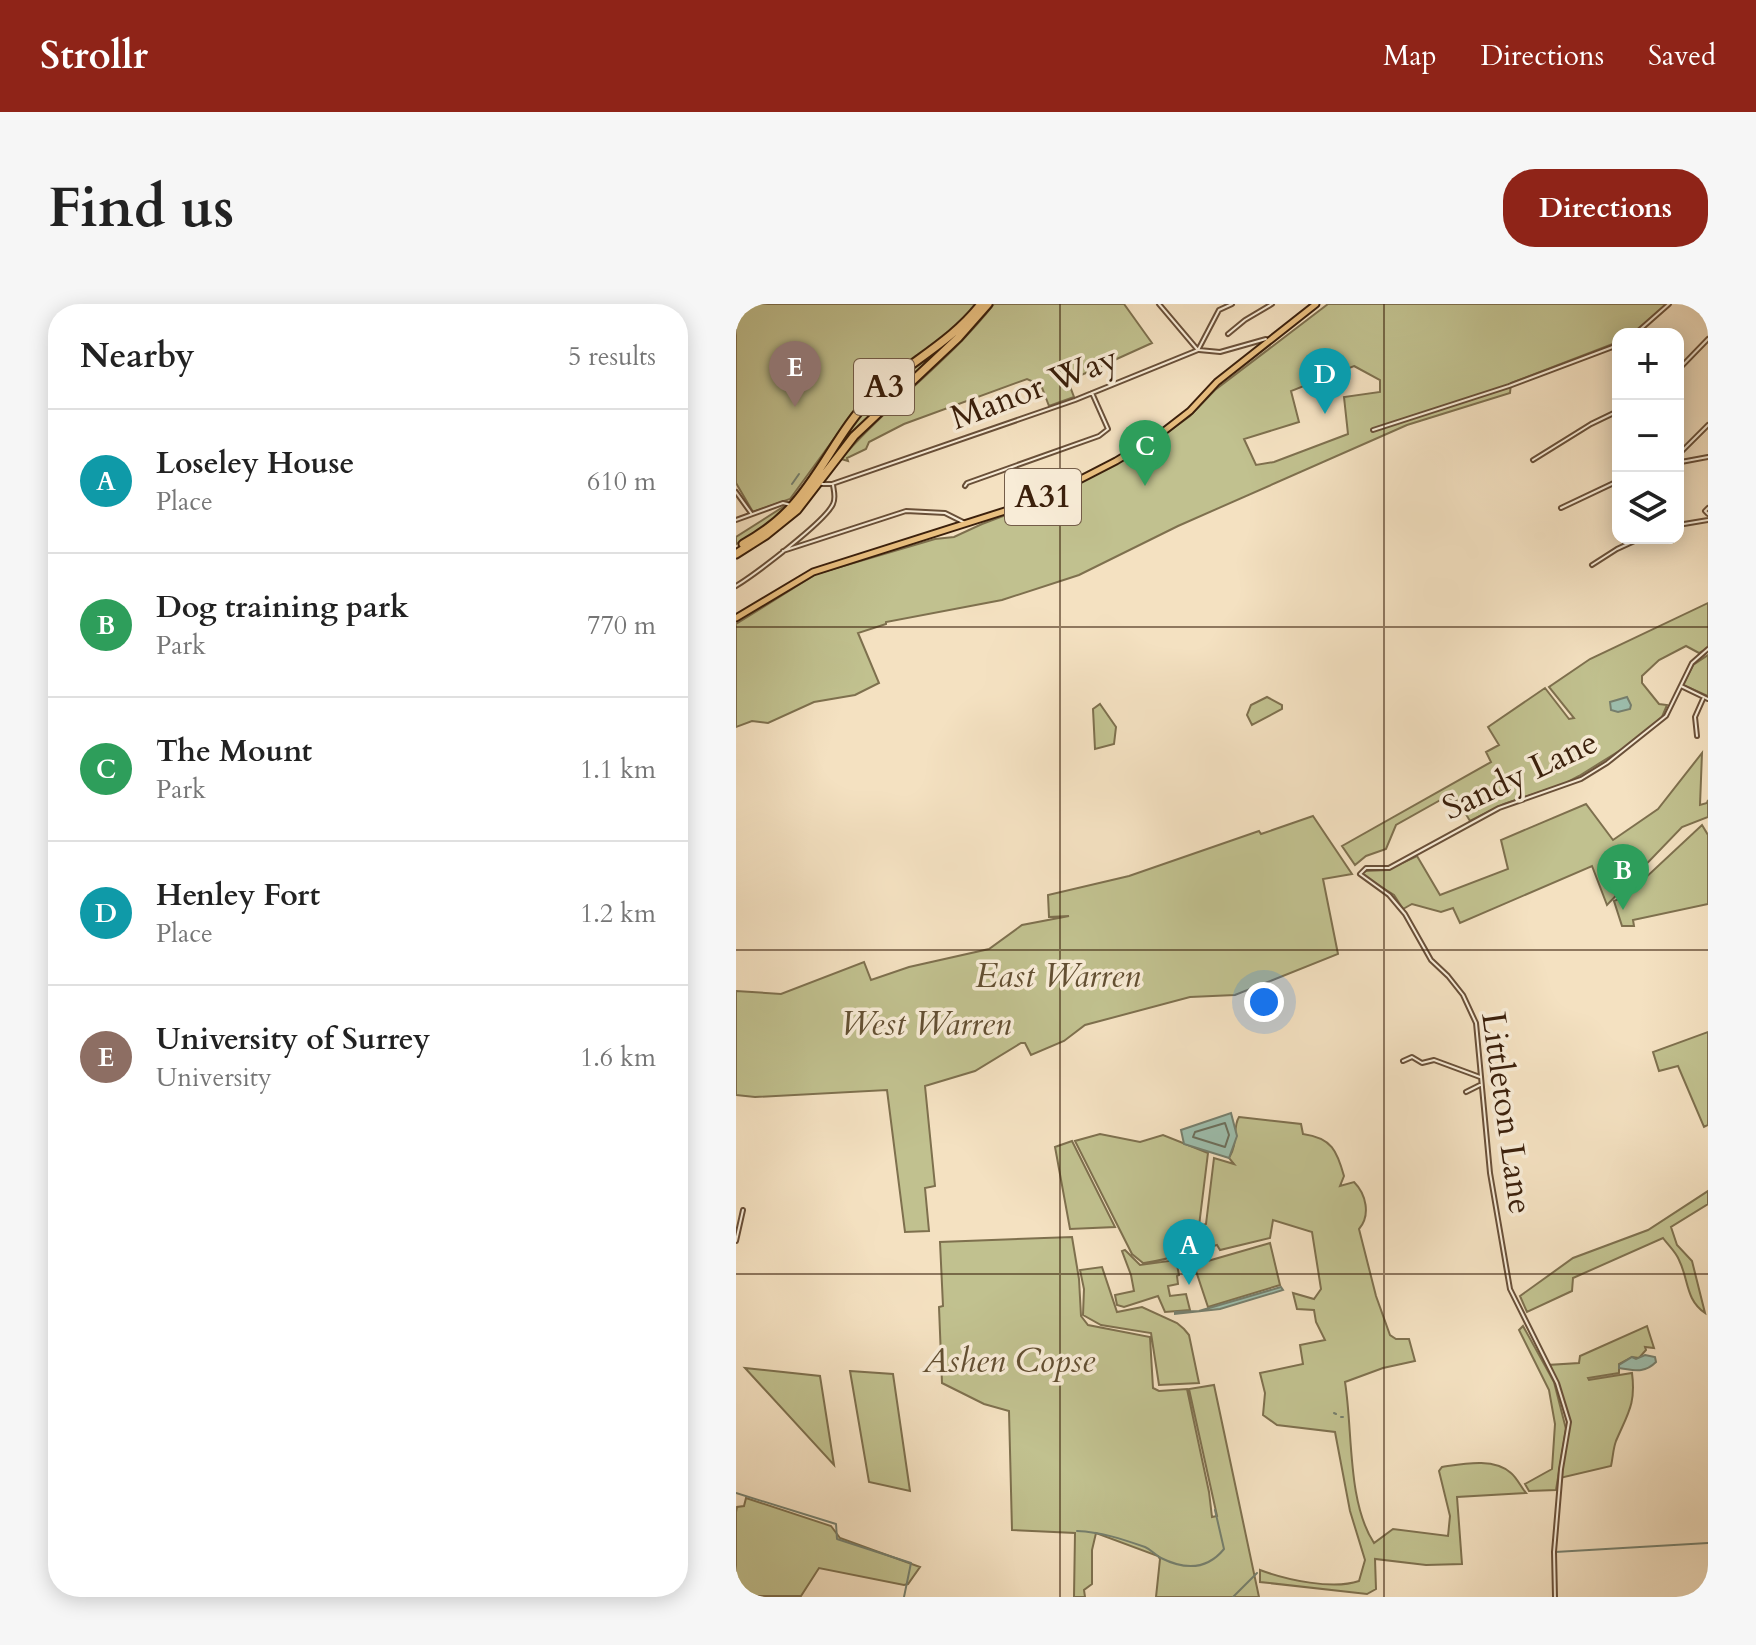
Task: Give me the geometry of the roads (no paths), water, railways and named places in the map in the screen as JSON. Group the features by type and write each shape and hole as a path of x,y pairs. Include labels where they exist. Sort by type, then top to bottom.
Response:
{"highway":[{"name":"A3","path":"794,508 862,407 890,381 953,335 981,304"},
{"name":"A3","path":"736,551 766,535 820,483 863,427 958,338 988,304"}],"main road":[{"name":"A31","path":"736,618 813,572 966,525 1050,495 1134,451 1190,411 1217,382 1316,304"}],"street":[{"path":"1159,304 1198,350 1221,306 1232,304"},
{"path":"1228,334 1272,304"},
{"path":"1642,328 1669,304"},
{"path":"1684,364 1708,339"},
{"name":"Manor Way","path":"820,483 832,484 937,450 1198,350 1220,352 1268,340"},
{"path":"1373,430 1509,386 1612,347"},
{"path":"965,486 1099,436 1108,429 1092,393"},
{"path":"1533,460 1612,414"},
{"path":"1684,451 1708,425"},
{"path":"1684,461 1708,457"},
{"path":"736,586 783,551 833,505 832,484"},
{"path":"1561,508 1612,484"},
{"path":"736,492 752,514"},
{"path":"736,520 783,503 794,508"},
{"path":"1708,508 1705,511 1708,514"},
{"path":"783,551 916,510 945,513 966,525"},
{"path":"1684,524 1708,520"},
{"path":"794,541 797,547"},
{"path":"1592,565 1628,544"},
{"name":"Sandy Lane","path":"1360,874 1366,868 1389,868 1499,808 1581,779 1628,749 1666,716 1692,663 1708,649"},
{"path":"1680,685 1706,699 1695,717 1697,736"},
{"name":"Littleton Lane","path":"1360,874 1389,895 1405,914 1431,960 1468,1002 1476,1023 1495,1213 1510,1289 1557,1383 1569,1422 1561,1469 1554,1552 1555,1597"},
{"path":"1403,1061 1412,1057 1422,1063 1434,1060 1481,1077"},
{"path":"1466,1092 1481,1085"},
{"path":"736,1241 743,1210"}],"water":[{"path":"1627,697 1630,709 1611,710 1610,702"},
{"path":"1231,1113 1237,1136 1229,1158 1184,1144 1181,1130"},
{"path":"1281,1287 1283,1290 1220,1309 1175,1314 1199,1311"},
{"path":"1645,1355 1655,1357 1656,1362 1652,1366 1643,1370 1619,1368 1632,1357 1636,1359"}],"waterway":[{"path":"792,484 799,474"},
{"path":"736,1493 836,1524 837,1539 911,1563 904,1597"},
{"path":"1077,1531 1120,1539 1145,1547 1170,1562 1195,1566 1210,1561 1224,1549 1215,1510"},
{"path":"1555,1552 1708,1543"},
{"path":"1233,1597 1257,1573"},
{"path":"736,1593 741,1597"}],"place":[{"name":"University of Surrey","path":"795,407"},
{"name":"Henley Fort","path":"1325,414"},
{"name":"The Mount","path":"1145,486"},
{"name":"Dog training park","path":"1623,910"},
{"name":"Loseley House","path":"1189,1285"}],"park label":[{"name":"East Warren","path":"1058,976"},
{"name":"West Warren","path":"926,1024"},
{"name":"Ashen Copse","path":"1009,1361"}]}
